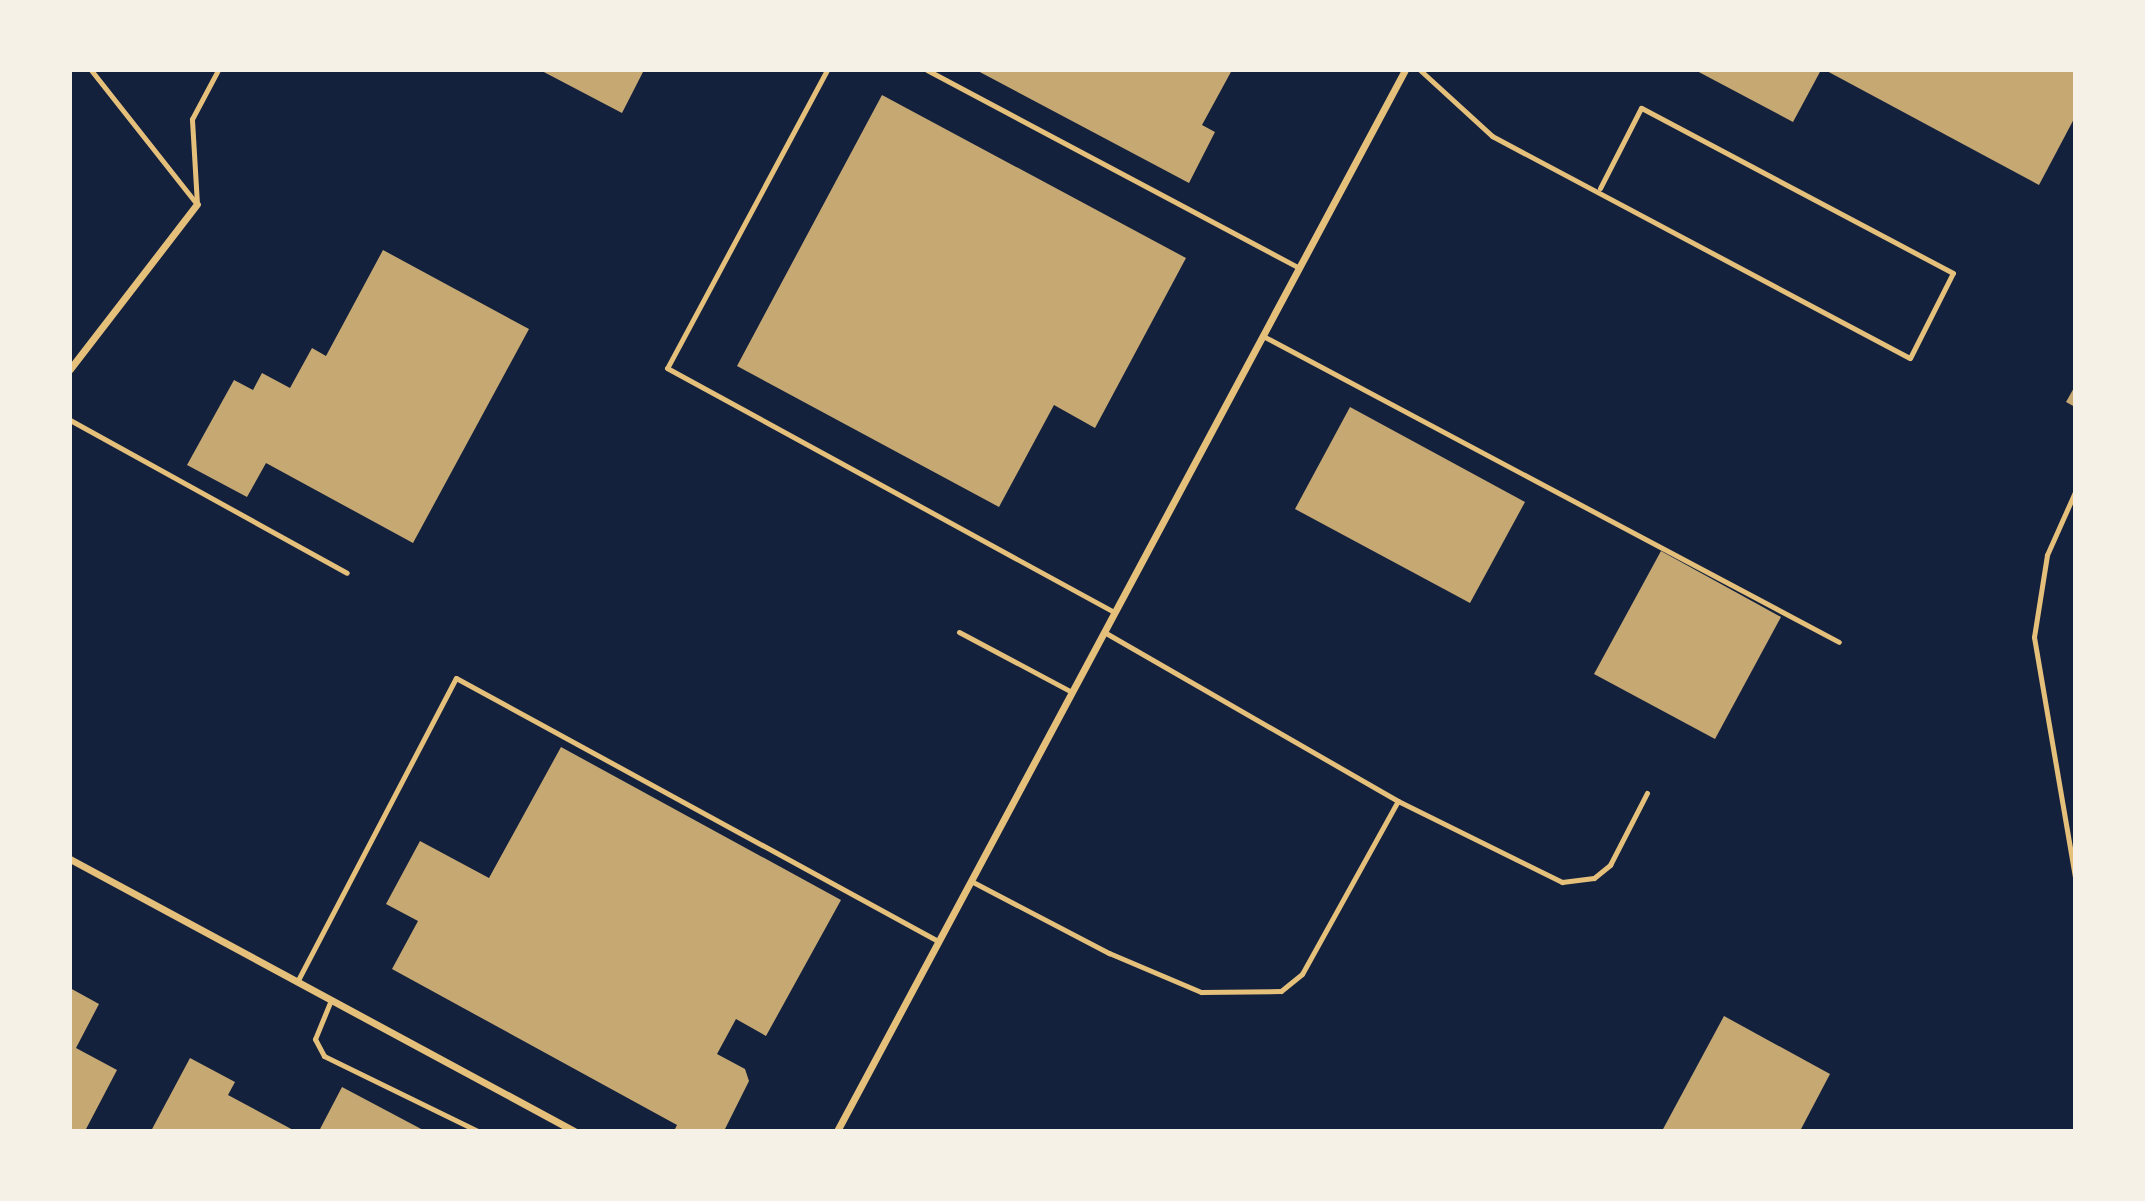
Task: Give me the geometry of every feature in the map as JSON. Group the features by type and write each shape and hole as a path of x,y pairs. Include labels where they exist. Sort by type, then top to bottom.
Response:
{"street":[{"path":"837,1131 1405,70"},
{"path":"70,369 197,204"},
{"path":"70,859 574,1131"}],"lane":[{"path":"91,70 197,204"},
{"path":"197,204 191,119 218,70"},
{"path":"827,70 667,368 1115,612"},
{"path":"928,70 1299,268"},
{"path":"1420,70 1492,136 1600,188 1910,358 1953,273 1642,108 1600,188"},
{"path":"1262,336 1839,642"},
{"path":"70,420 347,573"},
{"path":"2075,492 2047,555 2034,637 2075,878"},
{"path":"958,632 1072,692"},
{"path":"1104,632 1398,801 1539,873 1570,882 1594,878 1609,865 1647,793"},
{"path":"297,982 456,678 938,941"},
{"path":"971,881 1109,953 1201,992 1281,991 1302,974 1398,801"},
{"path":"331,1000 315,1039 324,1056 478,1131"}],"building":[{"path":"540,70 644,70 622,113"},
{"path":"976,70 1232,70 1202,125 1215,132 1189,183"},
{"path":"1695,70 1821,70 1793,122"},
{"path":"1825,70 2075,70 2075,117 2039,185"},
{"path":"882,95 1186,258 1095,428 1054,405 999,507 737,366"},
{"path":"383,250 529,329 413,543 266,463 247,497 187,465 234,380 253,390 262,373 290,388 312,348 326,356"},
{"path":"2075,386 2075,407 2066,402"},
{"path":"1350,407 1525,502 1470,603 1295,509"},
{"path":"1661,551 1781,617 1715,739 1594,674"},
{"path":"561,747 841,900 766,1036 736,1019 717,1054 745,1069 749,1081 724,1131 674,1131 677,1125 392,969 418,921 386,904 420,841 489,878"},
{"path":"70,988 99,1004 76,1048 117,1070 85,1131 70,1131"},
{"path":"1724,1016 1830,1074 1800,1131 1662,1131"},
{"path":"190,1058 235,1082 228,1095 295,1131 151,1131"},
{"path":"342,1087 425,1131 319,1131"}]}
